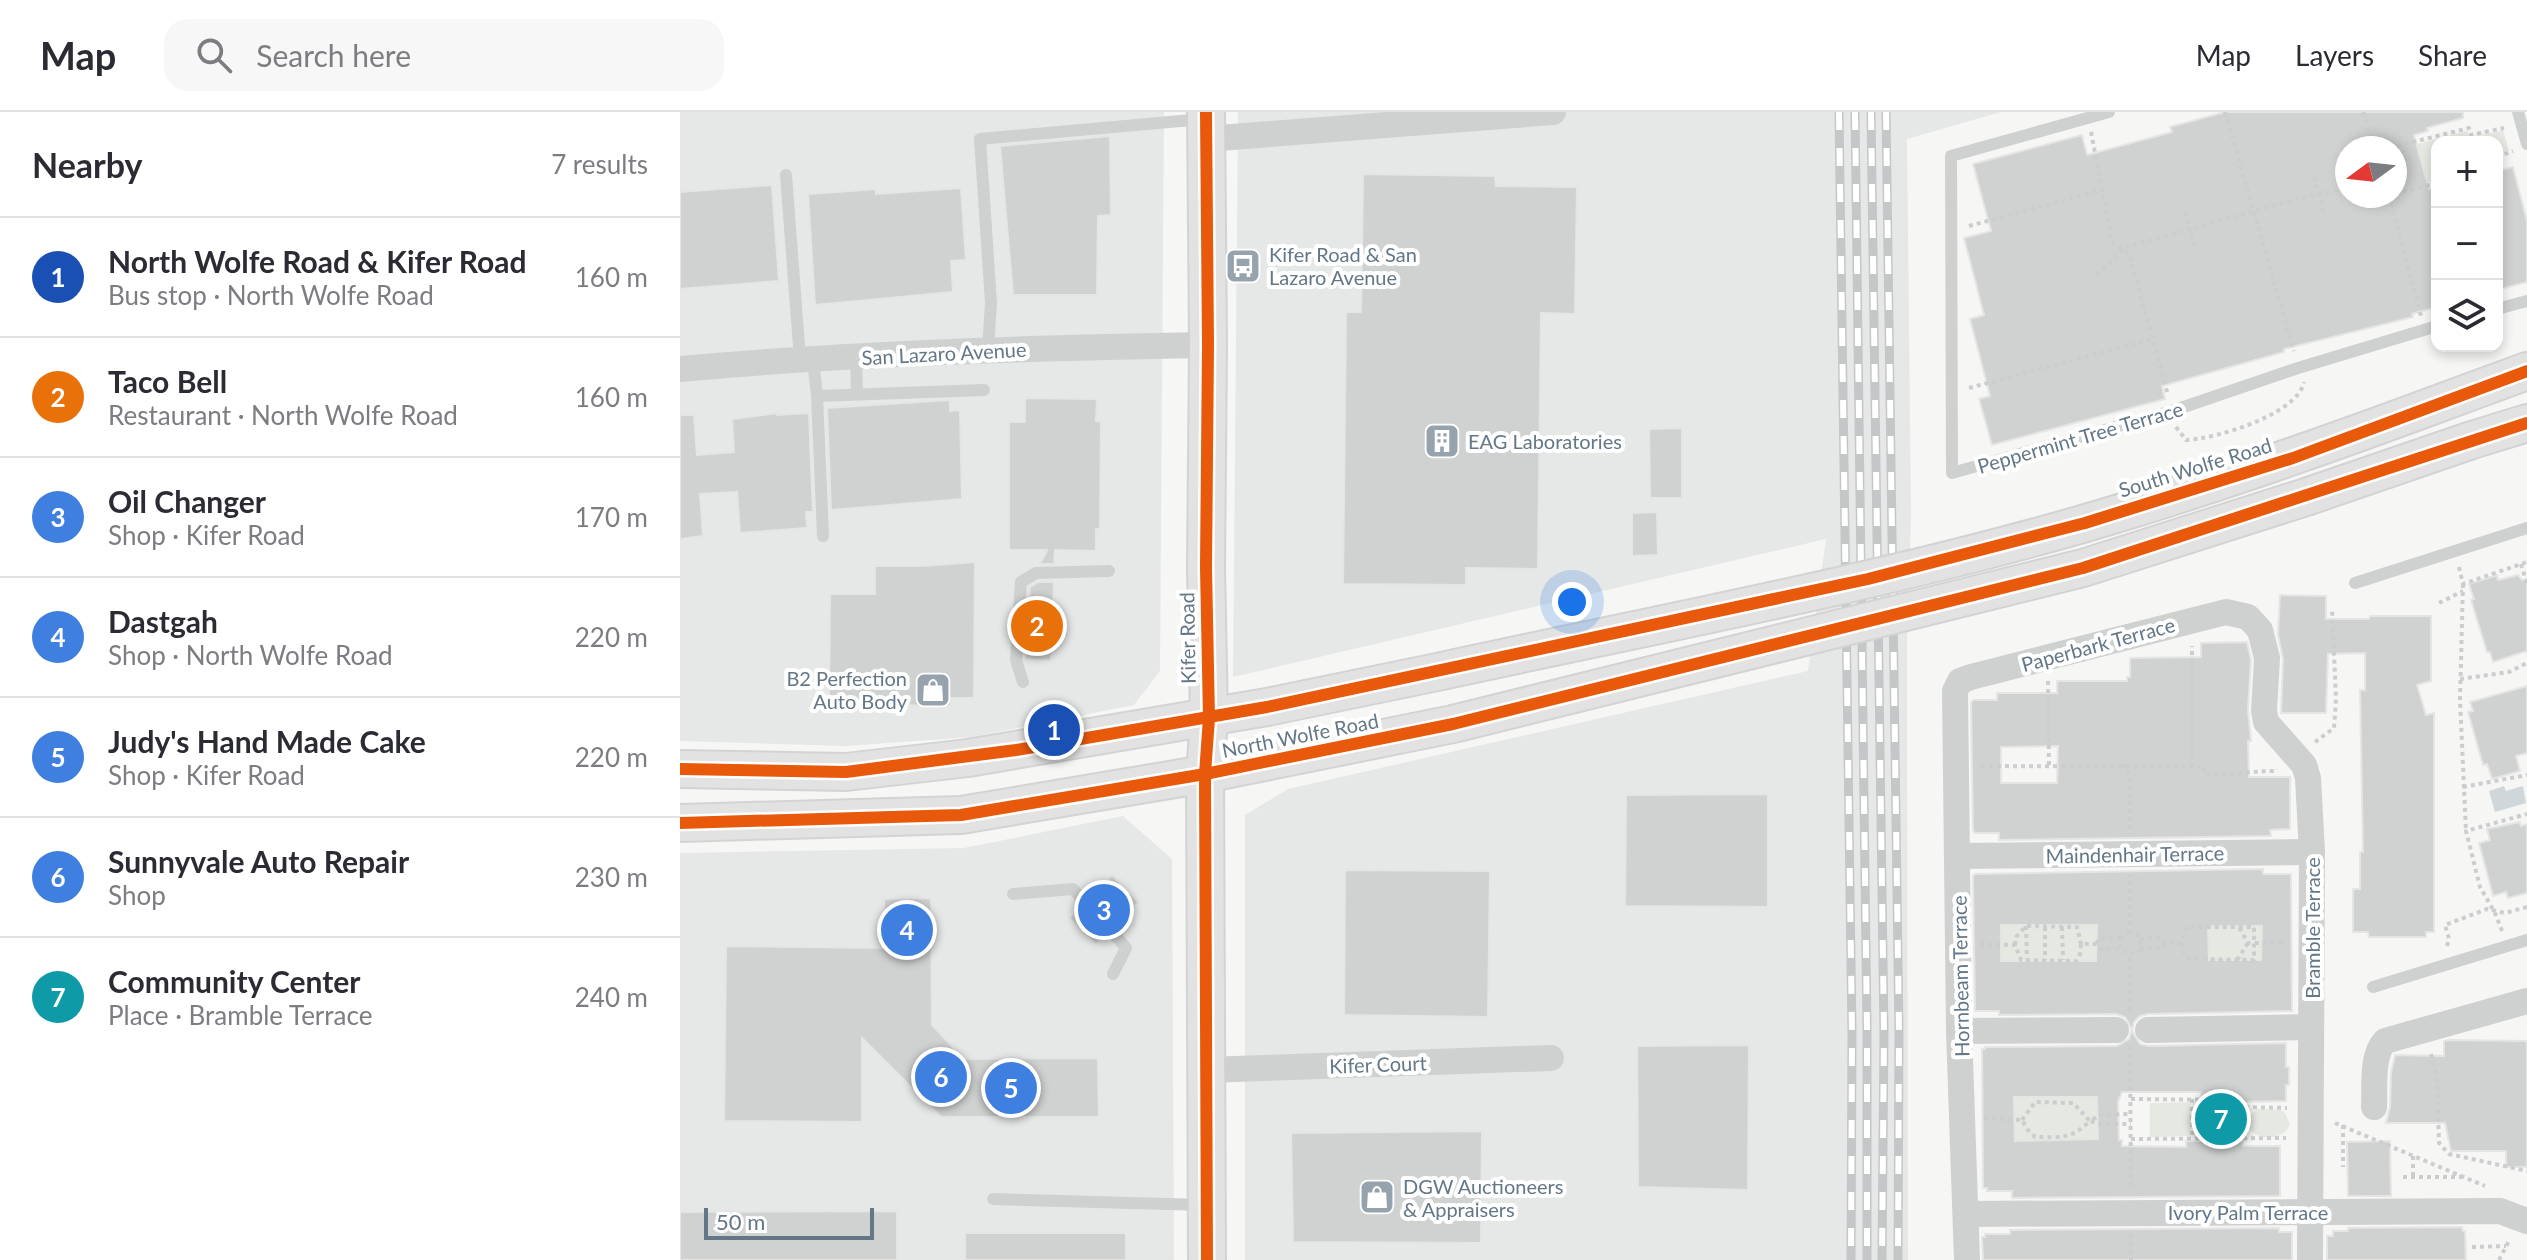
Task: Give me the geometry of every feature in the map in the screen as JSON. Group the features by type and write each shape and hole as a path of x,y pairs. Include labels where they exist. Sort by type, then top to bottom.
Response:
{"main road":[{"name":"Kifer Road","path":"1206,123 1209,718 1205,774 1207,1260"},
{"name":"South Wolfe Road","path":"1868,579 2085,523 2293,458 2527,371"},
{"name":"North Wolfe Road","path":"680,823 961,815 1205,774 1453,724 2083,568 2527,423"},
{"name":"North Wolfe Road","path":"680,769 846,772 968,758 1209,718 1868,579"}],"street":[{"path":"1206,123 1553,112"},
{"name":"San Lazaro Avenue","path":"680,369 988,350 1208,345"},
{"name":"Paperbark Terrace","path":"1955,691 1960,681 2177,623 2226,612 2248,617"},
{"name":"Bramble Terrace","path":"2248,617 2260,630 2267,658 2266,722 2296,745 2308,778 2312,852 2310,1260"},
{"name":"Hornbeam Terrace","path":"1955,691 1959,1031 1967,1260"},
{"name":"Maindenhair Terrace","path":"1958,856 2312,852"},
{"path":"2374,1107 2377,1056 2385,1041 2527,1001"},
{"path":"1959,1031 2311,1027"},
{"name":"Kifer Court","path":"1205,1070 1551,1058"},
{"name":"Ivory Palm Terrace","path":"1967,1214 2500,1211 2527,1221"}],"lane":[{"name":"Peppermint Tree Terrace","path":"2109,112 1951,156 1952,473 2172,411 2298,368 2431,328"},
{"path":"2518,112 2526,137"},
{"path":"988,350 991,303 980,139 1206,123"},
{"path":"786,175 806,359 817,396 823,536"},
{"path":"2503,307 2527,301"},
{"path":"856,357 857,394"},
{"path":"817,396 984,390"},
{"path":"2355,583 2527,528"},
{"path":"1023,682 1016,660 1021,582 1036,573 1109,571"},
{"path":"1013,894 1073,889 1085,902"},
{"path":"1111,930 1126,948 1113,974"},
{"path":"2373,987 2527,940"},
{"path":"993,1199 1207,1205"}],"path":[{"path":"2088,118 2112,242 2123,248 2130,257 2177,429 2186,440 2225,434 2287,405 2302,393 2305,383 2298,368 2225,112"},
{"path":"2363,112 2370,136"},
{"path":"2407,144 2469,128 2471,135 2504,128 2526,137"},
{"path":"2314,177 2324,214"},
{"path":"2407,191 2431,185"},
{"path":"1951,231 2102,190"},
{"path":"2097,275 2123,248 2335,191"},
{"path":"2393,208 2431,328"},
{"path":"2185,212 2194,246"},
{"path":"1952,393 2152,339"},
{"path":"2455,551 2463,584 2460,679 2466,831 2480,887 2495,913 2507,945"},
{"path":"2463,584 2524,563 2527,584"},
{"path":"2439,603 2463,591"},
{"path":"1956,766 2204,767 2205,775 2276,771 2276,758 2334,728 2336,699 2332,608"},
{"path":"2177,623 2192,637 2192,767"},
{"path":"2048,657 2049,767"},
{"path":"2460,679 2509,672 2527,663"},
{"path":"2463,787 2527,775"},
{"path":"2466,831 2526,815 2527,823"},
{"path":"2439,949 2448,946 2445,925 2487,909 2505,913 2527,907"},
{"path":"2026,926 2027,959"},
{"path":"2026,926 2077,927 2081,944 2076,961 2021,960 2015,945 2016,937 2026,926"},
{"path":"2045,926 2045,960"},
{"path":"2062,927 2063,960"},
{"path":"2187,927 2254,927 2254,943 2254,960 2237,960 2190,959 2185,956 2181,943 2187,927"},
{"path":"2239,927 2248,943"},
{"path":"2096,944 2099,939 2122,938 2133,933 2140,939 2160,938 2165,943 2181,943"},
{"path":"2121,949 2122,938"},
{"path":"2140,939 2140,948"},
{"path":"1959,943 2015,945"},
{"path":"2130,954 2140,948 2161,948 2165,943"},
{"path":"2248,943 2311,943"},
{"path":"2237,960 2248,943"},
{"path":"2081,944 2096,944 2101,949 2121,949 2130,954"},
{"path":"2130,954 2131,1260"},
{"path":"2430,1052 2437,1076 2439,1143 2449,1154 2527,1171"},
{"path":"2131,1099 2245,1100 2246,1139"},
{"path":"2192,1099 2192,1139"},
{"path":"2022,1120 2035,1102 2073,1103 2090,1121 2131,1124"},
{"path":"2245,1107 2292,1108 2310,1122 2343,1125 2489,1188"},
{"path":"2022,1120 2035,1137 2066,1137 2077,1133 2100,1115 2131,1114"},
{"path":"1963,1119 2022,1120"},
{"path":"2131,1139 2292,1138 2310,1122"},
{"path":"2343,1125 2343,1167"},
{"path":"2413,1155 2413,1177"},
{"path":"2403,1177 2465,1177"},
{"path":"2472,1247 2506,1246"}],"shaded area":[{"path":"680,112 1164,112 1160,671 1134,705 972,737 846,746 680,741"},
{"path":"1238,112 2001,112 1907,139 1911,515 1907,646 1908,1260 1245,1260 1245,815 1288,789 1808,671 1826,539 1233,677"},
{"path":"2503,130 2509,151 2503,152 2503,136 2481,136"},
{"path":"2467,131 2469,136 2448,136"},
{"path":"2431,140 2431,182 2427,183 2417,144"},
{"path":"2504,786 2506,791 2523,786 2526,803 2495,812 2489,791"},
{"path":"1123,816 1172,859 1174,1260 680,1260 680,853 964,848"},
{"path":"2262,920 2262,965 2175,964 2174,922"},
{"path":"2001,921 2097,925 2098,961 2001,964"},
{"path":"2014,1089 2097,1097 2098,1139 2088,1139 2088,1148 2015,1148"},
{"path":"2190,1102 2190,1136 2150,1137 2150,1103"},
{"path":"2257,1109 2281,1110 2290,1124 2285,1132 2277,1136 2259,1136 2248,1126 2249,1118"}],"building":[{"path":"2225,112 2463,112 2463,118 2414,135 2431,188 2431,309 2412,314 2413,317 2284,349 2284,352 2162,386 2165,399 1992,445 1979,399 1990,396 1970,319 1984,315 1964,238 1991,231 1973,164 2082,135 2087,155 2172,132 2170,127"},
{"path":"1110,136 1111,215 1098,216 1097,295 1013,295 1000,146"},
{"path":"2513,167 2527,221 2527,282 2503,288 2503,208 2503,170"},
{"name":"EAG Laboratories","path":"1363,174 1495,176 1496,186 1577,187 1575,314 1541,313 1538,569 1466,568 1466,585 1343,584 1346,312 1361,312"},
{"path":"772,185 779,281 680,289 680,192"},
{"path":"961,188 966,260 951,261 953,292 815,305 808,194 876,189 876,194"},
{"path":"1025,398 1097,399 1096,421 1101,421 1100,529 1096,529 1096,551 1055,550 1054,564 1040,564 1047,550 1009,550 1009,422 1025,422"},
{"path":"950,400 950,411 960,410 962,499 831,510 827,408"},
{"path":"778,413 809,413 813,512 806,512 807,528 740,533 737,492 700,494 703,536 680,539 680,415 694,415 697,455 734,452 732,419"},
{"path":"1682,428 1682,498 1650,498 1649,429"},
{"path":"1657,512 1658,555 1632,556 1632,513"},
{"path":"975,562 974,698 950,698 951,706 859,705 860,701 829,700 830,594 875,594 875,566"},
{"path":"2497,575 2498,580 2518,575 2522,580 2527,579 2527,651 2493,662 2471,600 2474,599 2469,584"},
{"path":"1039,582 1054,582 1051,661 1025,659 1030,587"},
{"path":"2280,595 2326,596 2326,619 2431,616 2431,681 2417,685 2426,715 2434,713 2434,932 2426,932 2426,937 2369,937 2368,932 2353,932 2353,889 2360,889 2360,852 2363,852 2360,690 2365,690 2365,653 2328,654 2326,713 2281,713 2283,659 2278,635"},
{"path":"2247,642 2251,660 2249,777 2290,777 2290,829 2270,830 2271,836 1999,840 1999,833 1973,831 1973,700 1997,700 1997,693 2057,693 2057,681 2127,681 2130,677 2130,658 2201,657 2201,643","holes":["2058,746 2057,783 2001,783 2001,747"]},
{"path":"2527,686 2527,753 2516,756 2520,771 2492,779 2487,764 2483,765 2468,712 2473,711 2470,702"},
{"path":"1768,794 1768,907 1625,906 1626,795"},
{"path":"2520,822 2521,826 2527,824 2527,893 2508,898 2506,892 2493,896 2479,843 2490,840 2487,829"},
{"path":"2263,869 2263,874 2291,874 2292,1011 2148,1014 2134,1022 2132,1031 2140,1044 2148,1046 2286,1043 2289,1085 2286,1085 2286,1101 2242,1102 2243,1146 2280,1146 2280,1196 2012,1198 2012,1191 1987,1191 1983,1188 1982,1049 2117,1046 2129,1039 2132,1029 2125,1017 2116,1014 1999,1015 1999,1011 1975,1011 1975,874","holes":["2001,925 2097,925 2096,961 2001,961","2208,926 2262,926 2261,960 2209,960","2122,1092 2201,1092 2200,1141 2186,1141 2186,1147 2122,1146 2122,1140 2119,1140 2118,1102","2014,1097 2097,1097 2098,1139 2015,1141"]},
{"path":"1345,870 1490,871 1488,1017 1344,1015"},
{"path":"1112,875 1139,902 1117,924 1110,921 1105,924 1102,931 1104,936 1096,945 1069,918 1079,908 1086,911 1092,908 1094,901 1091,896"},
{"path":"931,898 932,1025 964,1059 1098,1058 1099,1117 941,1117 862,1038 862,1122 724,1121 726,946 884,948 884,899"},
{"path":"2444,1041 2527,1041 2527,1167 2506,1167 2506,1151 2451,1151 2445,1123 2386,1123 2395,1055 2444,1056"},
{"path":"1749,1045 1748,1190 1638,1187 1637,1046"},
{"path":"1482,1131 1481,1243 1293,1242 1291,1133"},
{"path":"2390,1141 2391,1196 2348,1196 2347,1142"},
{"path":"897,1211 897,1260 680,1260 680,1212"},
{"path":"2462,1227 2465,1231 2466,1260 2327,1260 2327,1236 2333,1236 2333,1231 2348,1231 2348,1228"},
{"path":"2279,1228 2279,1232 2292,1232 2292,1260 1983,1260 1982,1237 1985,1234 2010,1234 2010,1230"},
{"path":"965,1233 1126,1233 1126,1260 965,1260"}],"railway":[{"path":"1839,112 1852,1033 1851,1260"},
{"path":"1855,112 1867,1030 1867,1260"},
{"path":"1871,112 1884,1032 1882,1260"},
{"path":"1886,112 1899,1031 1898,1260"}],"cycle path":[{"path":"1206,112 1209,718 1205,774 1207,1260"},
{"path":"680,769 846,772 1016,750 1267,707 1868,579 2085,523 2293,458 2527,371"},
{"path":"680,823 961,815 1205,774 1453,724 2083,568 2527,423"}],"place":[{"name":"Kifer Road & San Lazaro Avenue","path":"1243,266"},
{"name":"EAG Laboratories","path":"1442,441"},
{"name":"Taco Bell","path":"1037,626"},
{"name":"B2 Perfection Auto Body","path":"933,690"},
{"name":"North Wolfe Road & Kifer Road","path":"1054,730"},
{"name":"Oil Changer","path":"1104,910"},
{"name":"Dastgah","path":"907,930"},
{"name":"Sunnyvale Auto Repair","path":"941,1077"},
{"name":"Judy's Hand Made Cake","path":"1011,1088"},
{"name":"Community Center","path":"2221,1119"},
{"name":"DGW Auctioneers & Appraisers","path":"1377,1197"}]}
